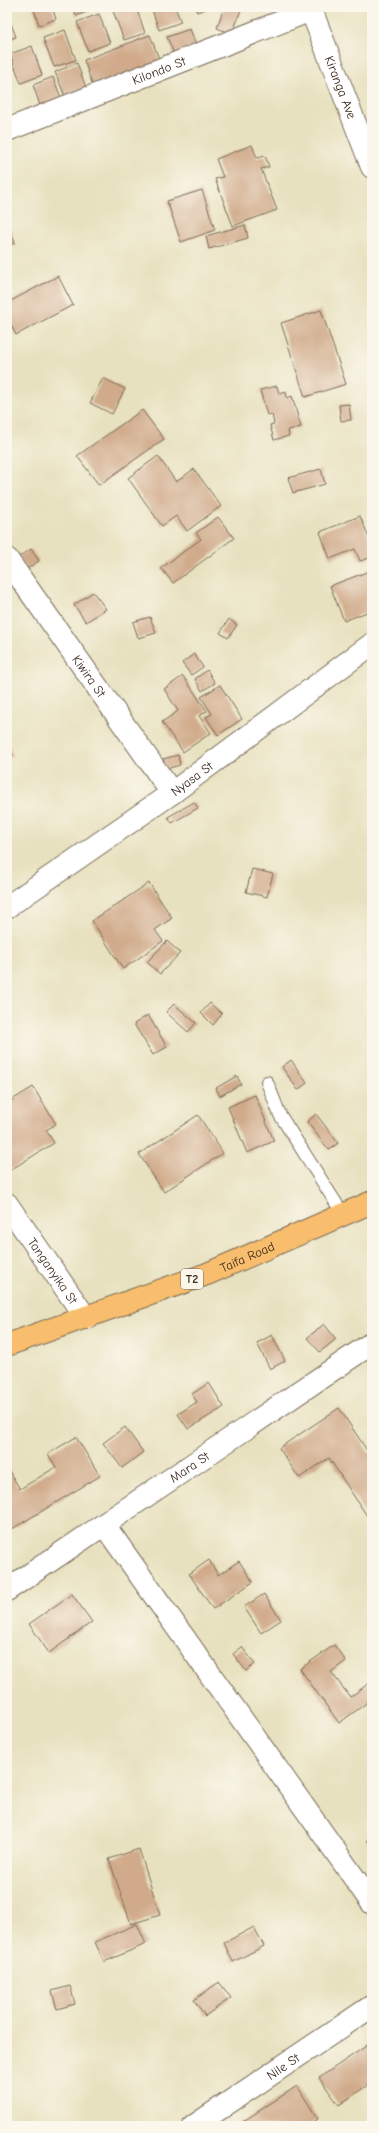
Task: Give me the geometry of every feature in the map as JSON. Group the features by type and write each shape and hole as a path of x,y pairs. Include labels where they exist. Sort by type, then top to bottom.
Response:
{"highway":[{"name":"Taifa Road","path":"7,1344 86,1318 207,1274 372,1202"}],"street":[{"name":"Kilondo St","path":"7,130 310,9"},
{"name":"Kiranga Ave","path":"310,9 372,166"},
{"name":"Kiwira St","path":"7,559 172,793"},
{"name":"Nyasa St","path":"7,907 172,793 372,644"},
{"name":"Tanganyika St","path":"7,1204 86,1318"},
{"name":"Mara St","path":"7,1590 105,1526 372,1343"},
{"path":"105,1526 372,1903"},
{"name":"Nile St","path":"194,2126 372,2006"}],"lane":[{"path":"267,1082 280,1115 343,1214"}],"building":[{"path":"33,7 52,7 56,19 39,25"},
{"path":"73,7 90,7 91,10 76,16"},
{"path":"125,7 136,7 145,33 124,40 113,11"},
{"path":"151,7 175,7 181,22 159,30"},
{"path":"195,7 211,7 197,12"},
{"path":"224,7 242,7 232,34 217,28"},
{"path":"7,13 16,37 7,40"},
{"path":"99,14 110,43 88,51 77,22"},
{"path":"190,29 196,45 174,54 167,37"},
{"path":"65,30 76,60 54,67 43,38"},
{"path":"150,35 162,67 95,92 84,60"},
{"path":"32,46 42,75 21,83 10,54"},
{"path":"77,63 88,93 67,101 55,72"},
{"path":"53,77 63,103 42,111 33,85"},
{"path":"252,145 257,158 265,156 269,167 261,169 277,210 233,226 215,179 223,177 216,159"},
{"path":"202,190 215,230 181,242 167,201"},
{"path":"7,221 15,243 7,246"},
{"path":"245,225 248,238 209,249 206,236"},
{"path":"7,257 10,265 7,266"},
{"path":"58,276 73,305 16,335 7,318 7,303"},
{"path":"321,310 346,384 305,397 281,323"},
{"path":"103,378 125,389 112,414 90,403"},
{"path":"277,386 279,394 286,392 287,398 292,396 301,427 288,430 289,436 274,440 270,425 274,424 272,414 267,415 260,390"},
{"path":"349,404 351,420 341,421 339,405"},
{"path":"142,410 164,439 99,485 77,456"},
{"path":"158,456 176,482 194,469 221,506 187,531 176,516 162,526 128,478"},
{"path":"321,469 325,484 293,493 288,478"},
{"path":"360,516 372,545 372,557 360,561 355,549 330,559 320,532"},
{"path":"218,517 234,538 173,583 161,568 201,539 196,533"},
{"path":"31,549 39,561 27,569 19,557"},
{"path":"372,570 372,610 344,621 330,586"},
{"path":"93,592 106,609 86,622 74,605"},
{"path":"150,617 156,633 138,638 133,622"},
{"path":"229,619 237,625 228,638 220,633"},
{"path":"194,654 203,667 191,675 182,663"},
{"path":"207,670 215,683 202,691 195,679"},
{"path":"183,676 207,711 199,716 211,733 183,752 162,722 178,711 164,689"},
{"path":"220,685 242,719 218,735 206,717 212,714 201,697"},
{"path":"9,746 13,756 7,758 7,747"},
{"path":"178,755 180,765 166,769 163,759"},
{"path":"194,802 198,808 172,823 168,817"},
{"path":"252,869 273,874 267,897 246,892"},
{"path":"149,883 172,918 155,930 163,941 123,969 92,921"},
{"path":"167,941 180,953 160,974 147,962"},
{"path":"210,1003 222,1014 213,1025 201,1013"},
{"path":"174,1004 196,1023 188,1032 166,1012"},
{"path":"148,1015 167,1047 153,1055 134,1024"},
{"path":"291,1060 307,1083 298,1090 282,1067"},
{"path":"237,1076 241,1084 220,1096 216,1088"},
{"path":"33,1087 56,1124 46,1130 54,1143 7,1172 7,1103"},
{"path":"255,1095 274,1141 247,1153 228,1107"},
{"path":"316,1114 338,1143 329,1150 307,1122"},
{"path":"198,1115 223,1153 164,1192 139,1154"},
{"path":"324,1324 336,1339 320,1352 307,1338"},
{"path":"272,1335 285,1361 270,1369 257,1343"},
{"path":"209,1383 224,1407 188,1429 178,1414 197,1402 192,1394"},
{"path":"339,1408 372,1458 372,1513 367,1516 329,1458 299,1478 279,1448"},
{"path":"125,1427 143,1452 122,1468 103,1443"},
{"path":"76,1437 100,1476 12,1529 7,1521 7,1468 20,1489 56,1467 48,1454"},
{"path":"209,1560 218,1575 239,1561 253,1582 213,1609 189,1574"},
{"path":"72,1594 92,1622 49,1653 29,1624"},
{"path":"264,1594 281,1620 261,1633 244,1607"},
{"path":"334,1645 346,1661 331,1672 350,1697 368,1684 372,1690 372,1699 339,1723 300,1669"},
{"path":"242,1647 255,1664 246,1671 233,1654"},
{"path":"372,1838 372,1846 367,1841"},
{"path":"139,1849 160,1915 131,1924 109,1859"},
{"path":"137,1924 146,1944 104,1962 95,1942"},
{"path":"254,1927 264,1946 233,1962 224,1943"},
{"path":"219,1982 231,1998 205,2016 194,2000"},
{"path":"70,1986 75,2004 57,2009 52,1991"},
{"path":"372,2042 372,2082 339,2105 319,2078"},
{"path":"297,2086 318,2119 307,2126 236,2126"}]}
